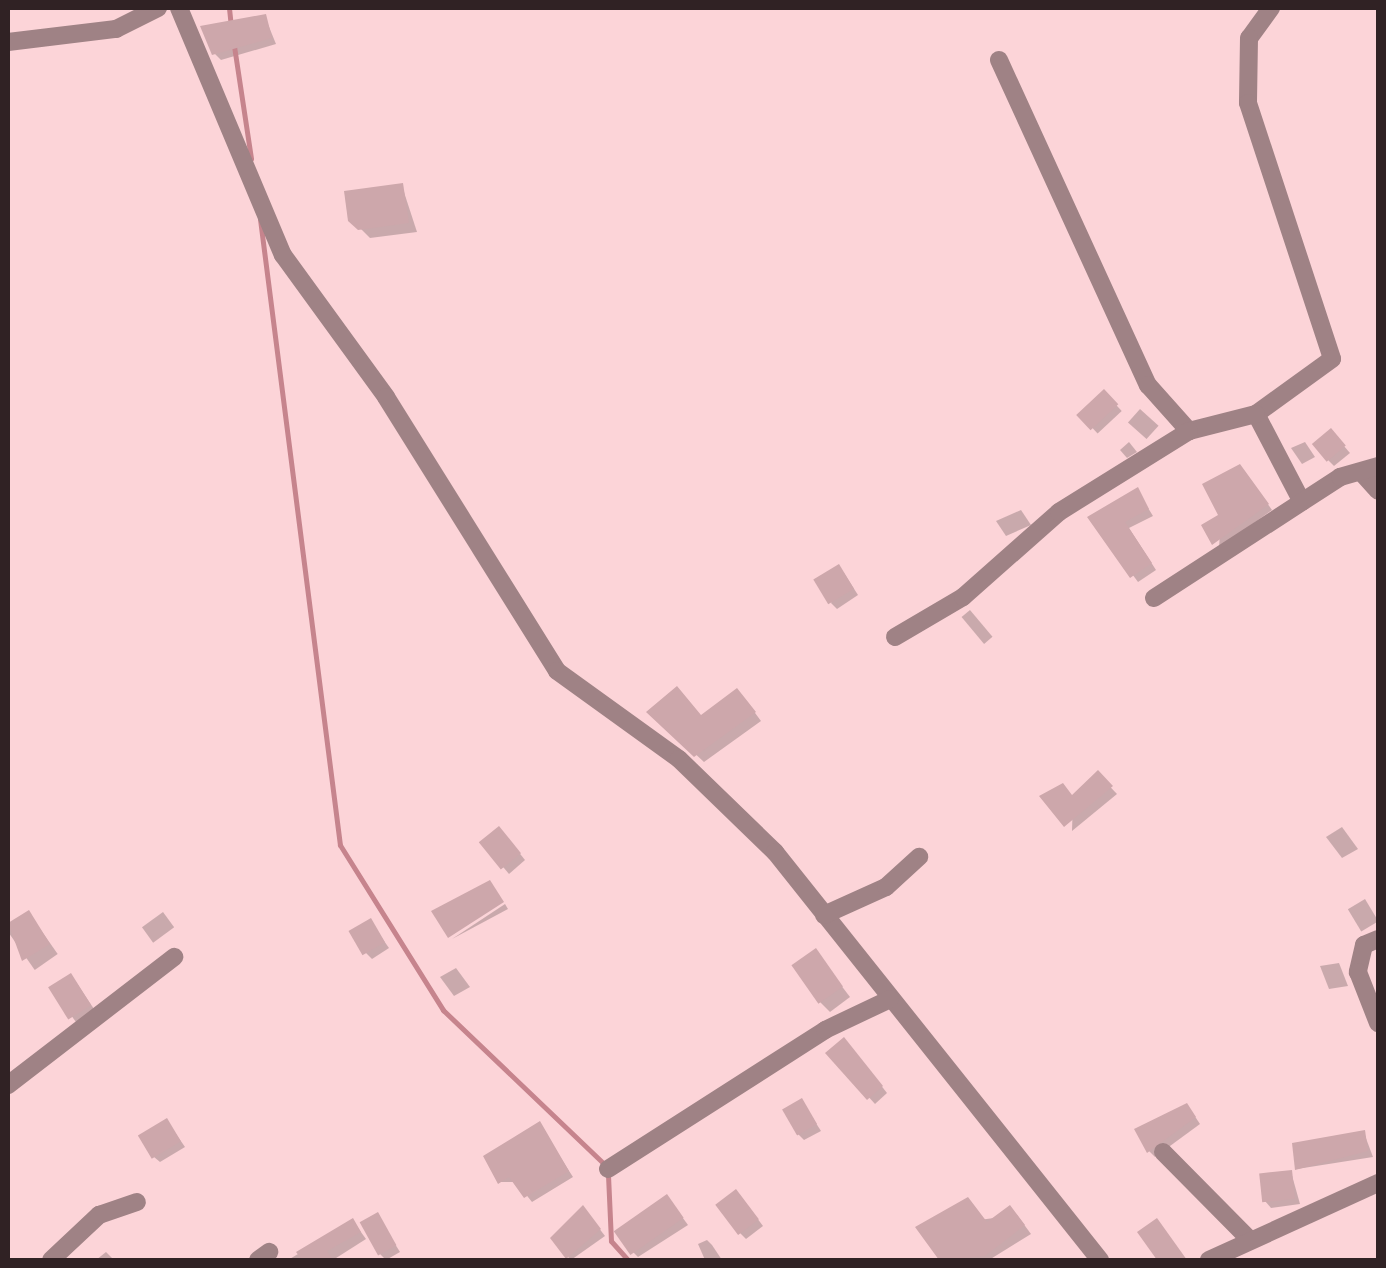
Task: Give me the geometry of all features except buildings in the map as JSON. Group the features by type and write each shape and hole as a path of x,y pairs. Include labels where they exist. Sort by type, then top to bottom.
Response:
{"street":[{"path":"8,42 116,30 158,8"},
{"path":"179,8 283,255 386,398 557,671 679,759 775,852 1100,1260"},
{"path":"896,637 964,597 1059,512 1189,430 1256,414 1332,360 1248,103 1250,38 1271,8"},
{"path":"999,60 1124,319 1133,360 1189,430"},
{"path":"1256,414 1302,502"},
{"path":"1154,598 1302,502 1370,469 1378,491"},
{"path":"824,915 886,887 919,857"},
{"path":"1378,939 1364,946 1358,972 1378,1023"},
{"path":"8,1085 174,957"},
{"path":"608,1169 824,1030 890,999"},
{"path":"1163,1152 1250,1239"},
{"path":"1209,1260 1378,1182"},
{"path":"51,1260 99,1216 137,1202"}],"waterway":[{"path":"229,8 231,26"},
{"path":"234,46 251,159"},
{"path":"260,219 340,845 443,1010 605,1165"},
{"path":"608,1175 611,1241 628,1260"}]}
